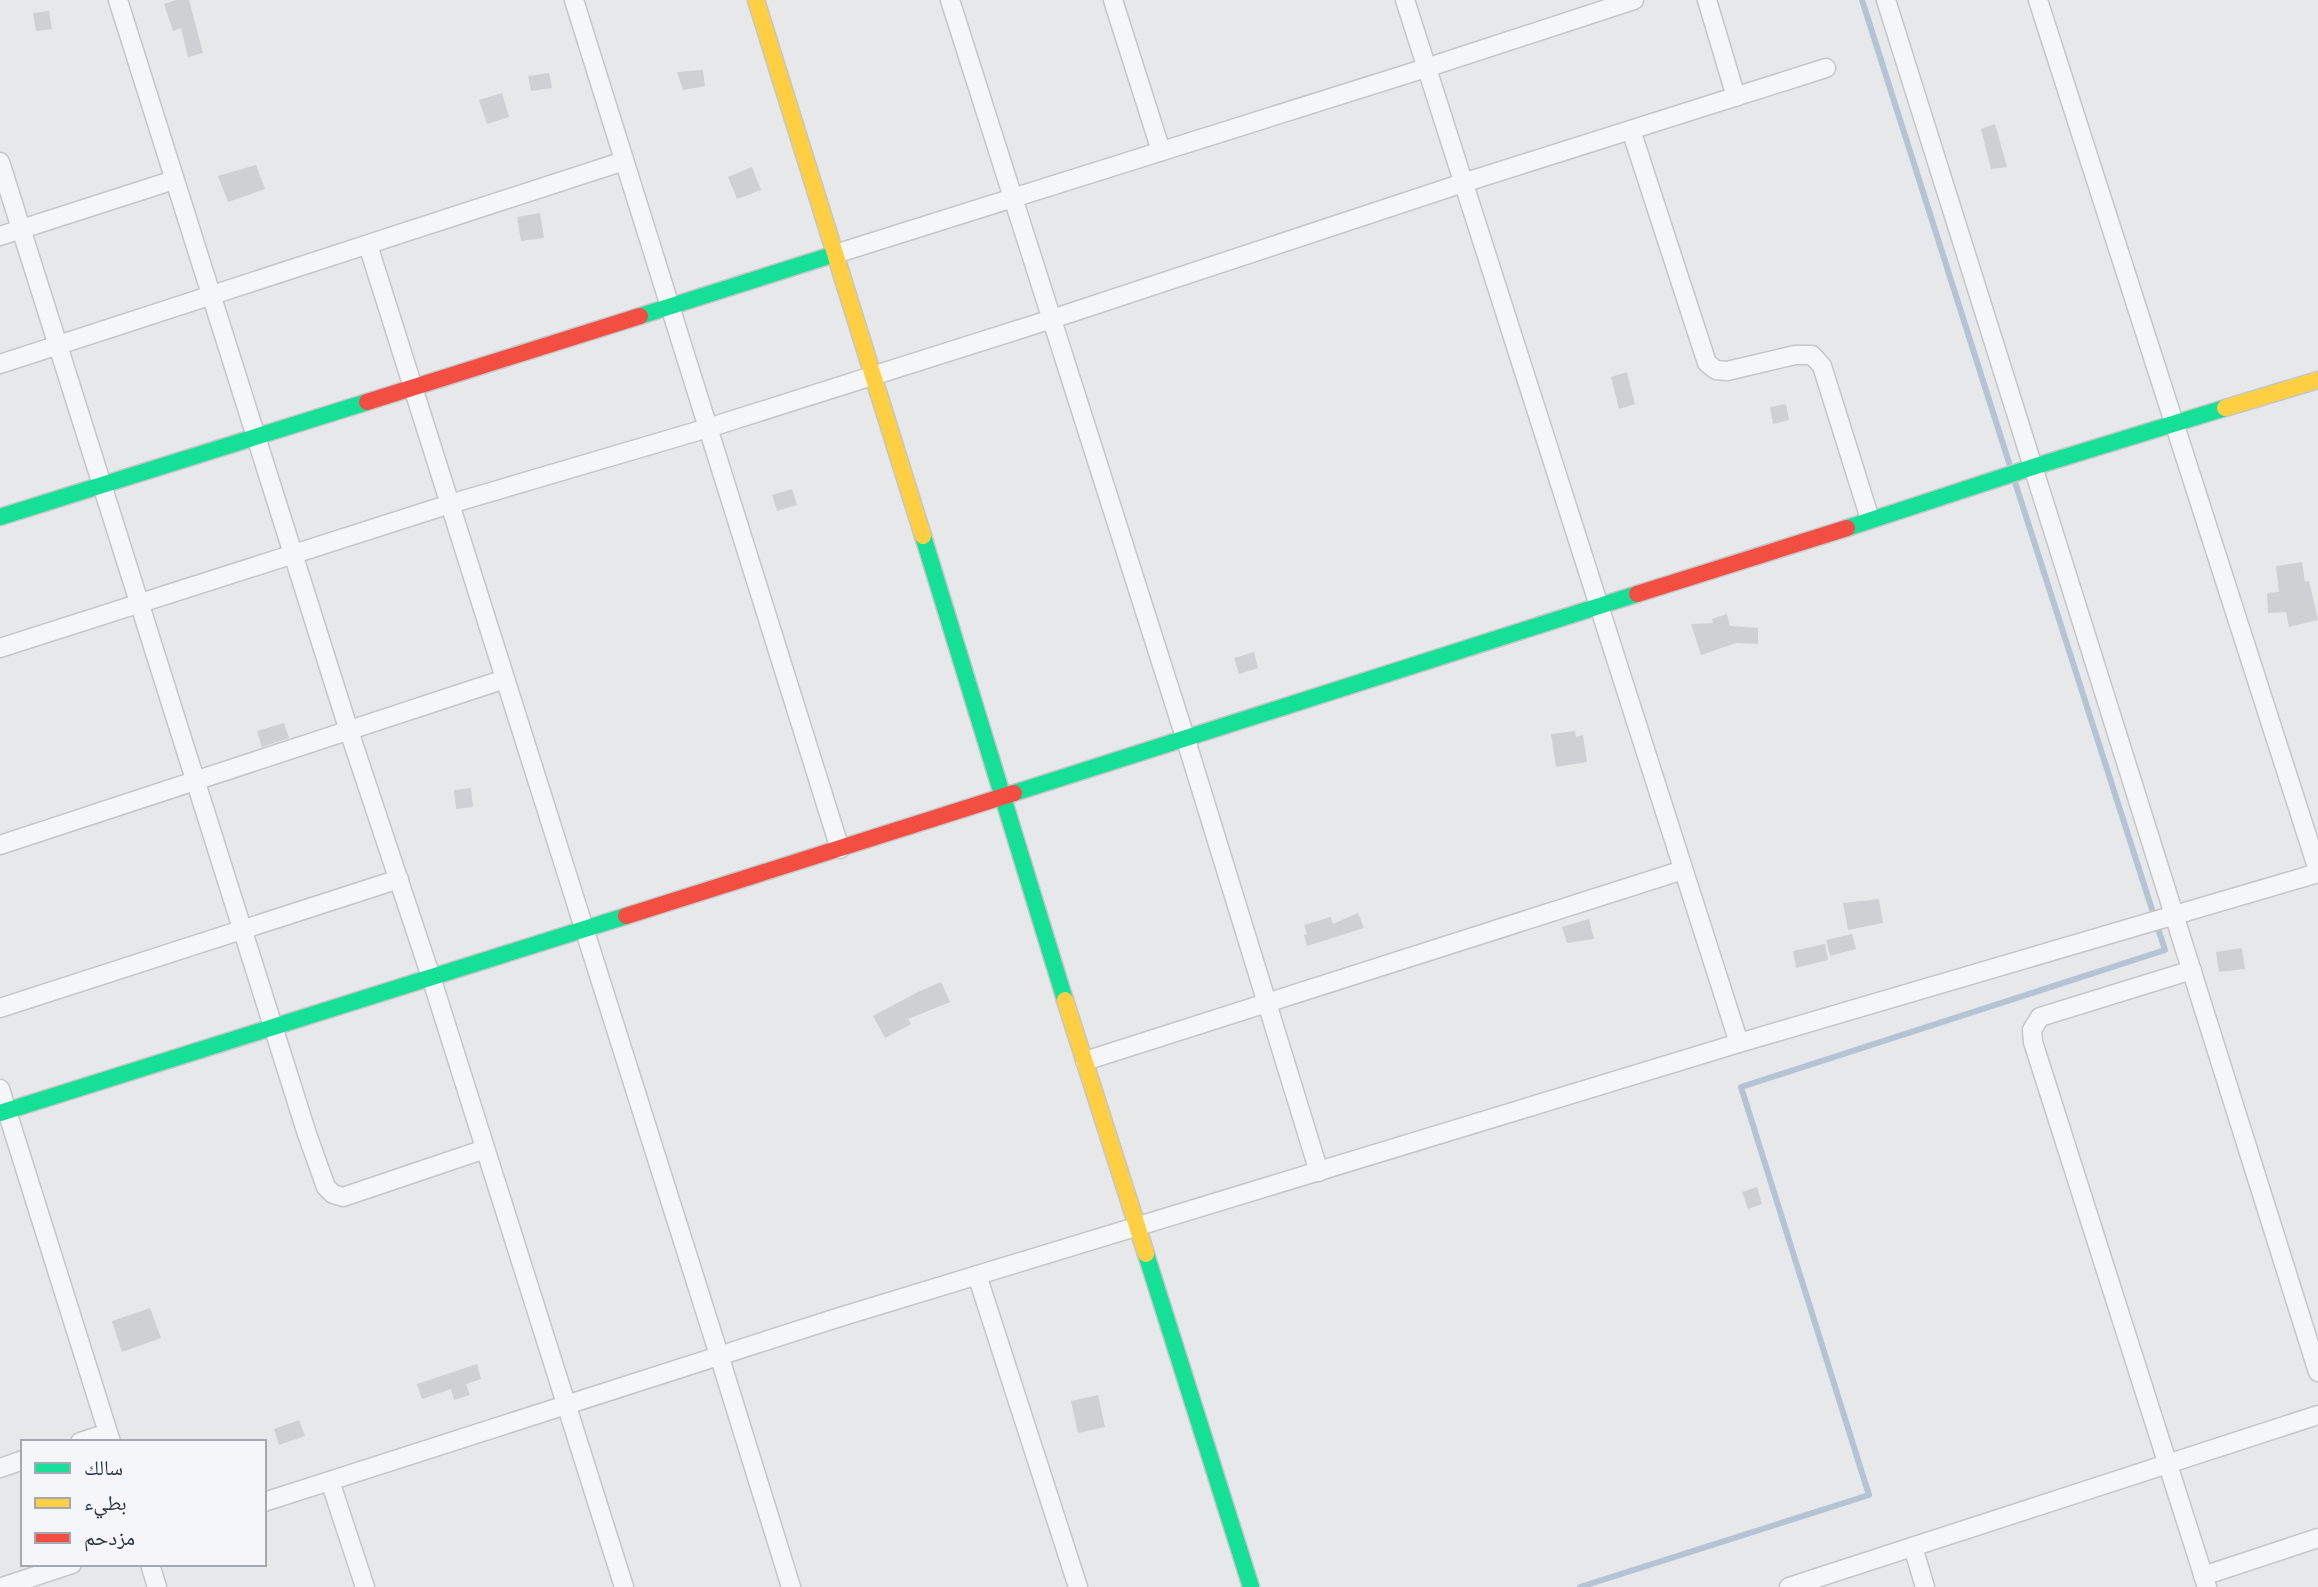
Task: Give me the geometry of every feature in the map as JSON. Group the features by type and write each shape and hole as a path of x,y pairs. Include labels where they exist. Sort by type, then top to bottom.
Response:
{"street":[{"path":"118,0 624,1587"},
{"path":"574,0 840,849"},
{"path":"756,0 1042,926 1251,1587"},
{"path":"950,0 1185,737 1319,1172"},
{"path":"1113,0 1161,151"},
{"path":"1405,0 1739,1043"},
{"path":"0,517 1634,0"},
{"path":"1707,0 1736,97"},
{"path":"1886,0 2318,1372"},
{"path":"266,1501 977,1275 1739,1043 2318,871 2038,0"},
{"path":"0,648 450,504 708,428 1052,319 1463,183 1826,68"},
{"path":"1631,130 1707,363 1716,370 1727,371 1795,355 1812,355 1822,366 1870,519"},
{"path":"0,364 624,161"},
{"path":"0,162 307,1134 326,1186 333,1194 343,1197 485,1149"},
{"path":"0,236 174,180"},
{"path":"368,245 791,1587"},
{"path":"4,1112 840,849 1431,658 1787,548 2032,467 2318,380"},
{"path":"0,845 505,678"},
{"path":"1085,1061 1684,870"},
{"path":"0,1008 399,879"},
{"path":"2192,970 2040,1017 2032,1030 2033,1042 2205,1582 2318,1538"},
{"path":"0,1089 4,1112 109,1437 91,1440"},
{"path":"977,1275 1078,1587"},
{"path":"1789,1587 2318,1415"},
{"path":"0,1468 21,1461"},
{"path":"330,1481 365,1587"},
{"path":"1913,1547 1925,1587"},
{"path":"2,1587 66,1566"},
{"path":"151,1566 157,1587"}],"building":[{"path":"189,0 203,53 188,57 181,28 173,31 164,4"},
{"path":"49,11 52,29 36,31 33,13"},
{"path":"703,70 705,86 683,90 677,72"},
{"path":"549,73 552,88 531,91 528,76"},
{"path":"502,93 509,117 487,124 479,100"},
{"path":"1995,124 2007,167 1991,169 1981,129"},
{"path":"256,165 265,189 228,202 218,176"},
{"path":"752,167 761,190 737,199 728,177"},
{"path":"540,213 544,238 521,241 517,217"},
{"path":"1627,372 1635,404 1619,409 1611,377"},
{"path":"1786,404 1789,420 1773,424 1770,407"},
{"path":"792,489 797,505 777,511 772,495"},
{"path":"2302,562 2305,582 2309,581 2318,620 2289,627 2286,612 2268,613 2267,593 2279,592 2276,566"},
{"path":"1727,614 1730,626 1758,628 1758,644 1736,643 1701,655 1691,624 1713,623 1712,619"},
{"path":"1254,652 1258,668 1239,674 1234,658"},
{"path":"284,723 289,738 262,747 257,731"},
{"path":"1575,731 1576,737 1583,735 1587,762 1556,767 1551,734"},
{"path":"471,788 473,807 456,809 454,790"},
{"path":"1879,899 1883,923 1848,930 1843,903"},
{"path":"1358,913 1364,928 1307,946 1304,925 1331,917 1333,924"},
{"path":"1589,919 1594,939 1567,943 1562,927"},
{"path":"1852,934 1856,949 1830,956 1826,940"},
{"path":"1825,944 1828,960 1796,968 1793,951"},
{"path":"2242,948 2245,969 2219,972 2216,952"},
{"path":"941,982 950,1002 908,1019 911,1024 885,1038 873,1016"},
{"path":"1757,1187 1762,1204 1748,1209 1742,1192"},
{"path":"150,1308 161,1338 122,1352 112,1321"},
{"path":"477,1364 481,1379 466,1384 470,1395 454,1400 451,1389 422,1399 417,1384"},
{"path":"1098,1395 1105,1427 1078,1433 1071,1401"},
{"path":"299,1420 305,1436 279,1445 274,1429"}],"waterway":[{"path":"1862,0 2011,469"},
{"path":"1580,1587 1869,1495 1741,1087 2165,950 2014,479"}],"traffic: fast":[{"path":"640,316 835,254"},
{"path":"0,517 367,402"},
{"path":"1847,528 2225,408"},
{"path":"923,536 1065,1000"},
{"path":"1014,793 1637,594"},
{"path":"0,1113 626,916"},
{"path":"1146,1254 1251,1587"}],"traffic: slow":[{"path":"756,0 923,536"},
{"path":"2225,408 2318,380"},
{"path":"1065,1000 1146,1254"}],"traffic: jam":[{"path":"367,402 640,316"},
{"path":"1637,594 1847,528"},
{"path":"626,916 1014,793"}]}
